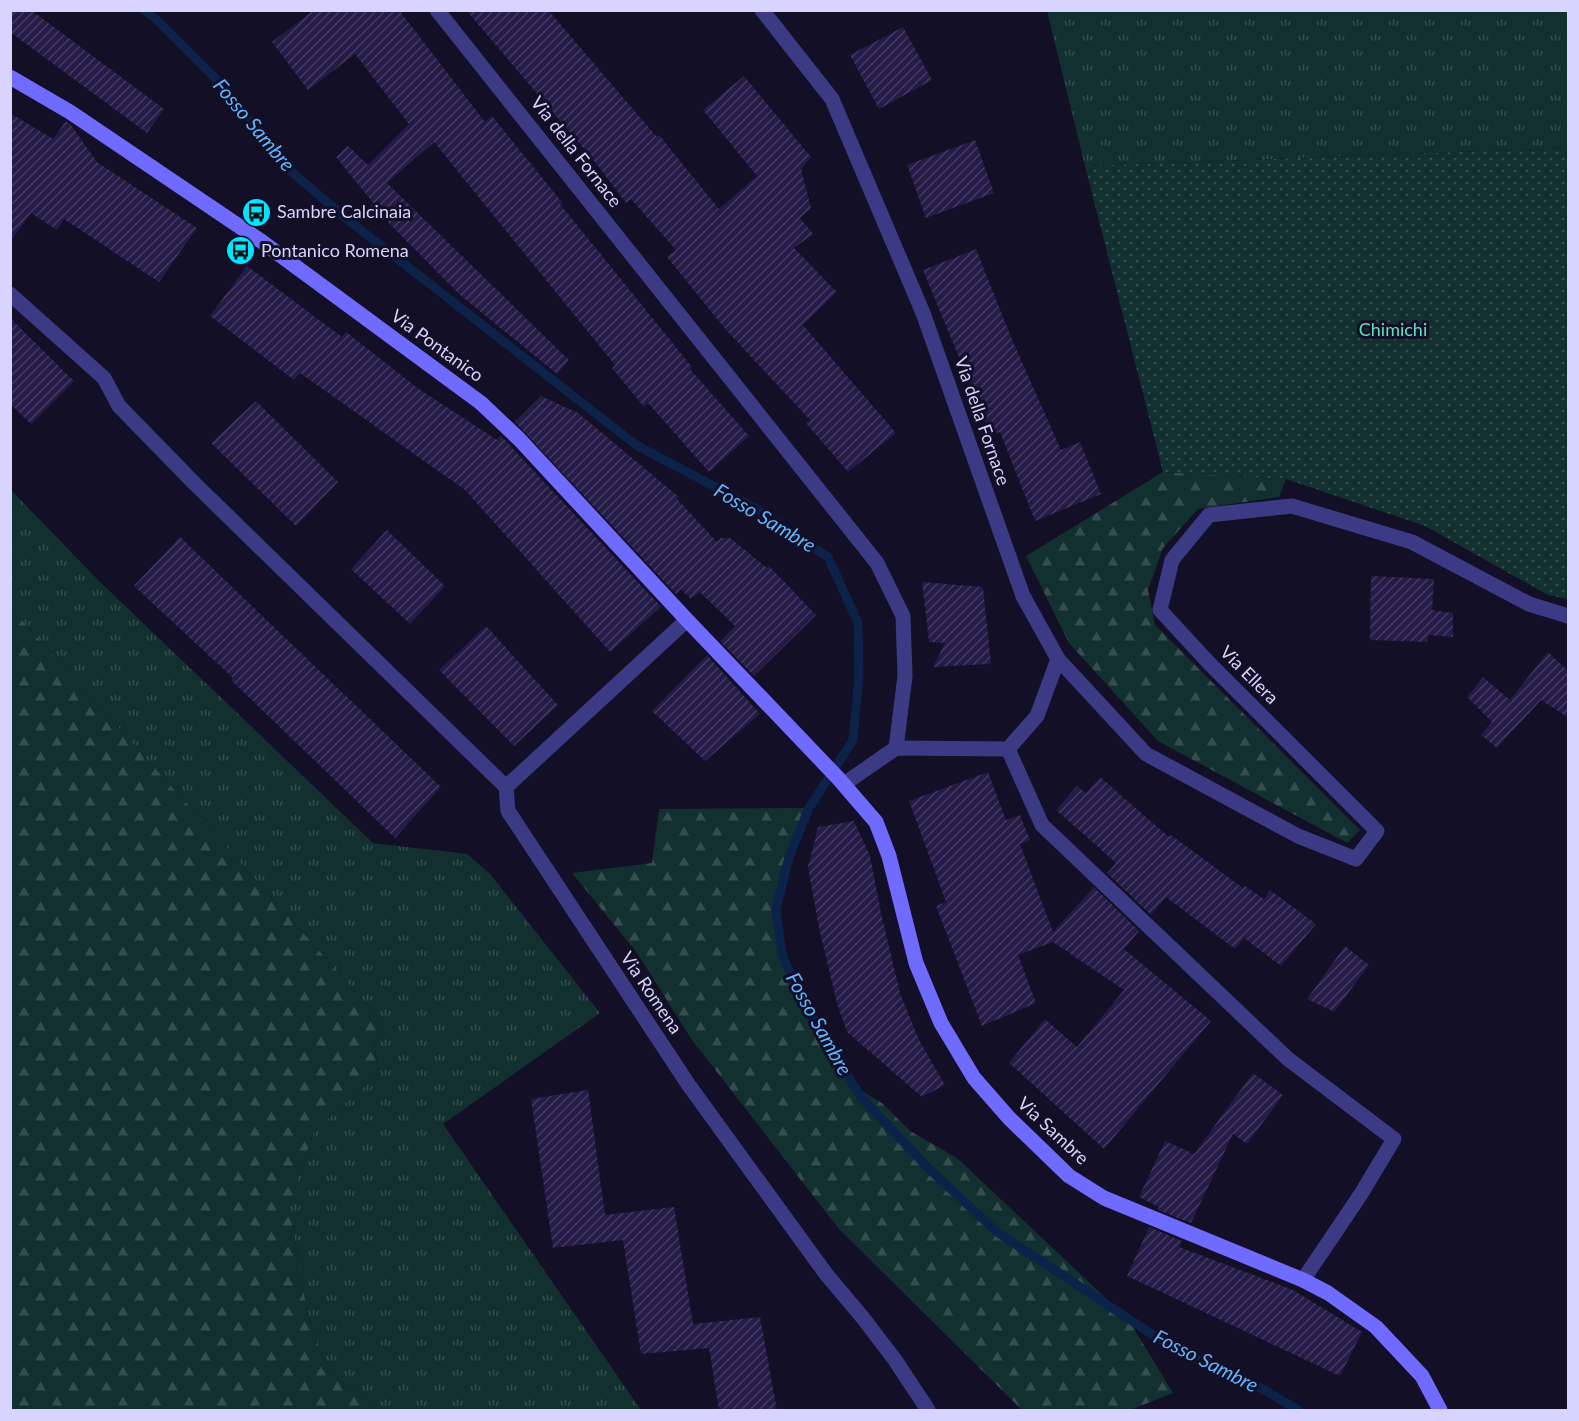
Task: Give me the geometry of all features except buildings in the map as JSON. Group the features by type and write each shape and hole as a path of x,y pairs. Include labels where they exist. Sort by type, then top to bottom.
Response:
{"street":[{"name":"Via della Fornace","path":"437,10 877,563 903,616 905,676 896,748"},
{"name":"Via della Fornace","path":"762,10 832,99 923,313 1023,596 1058,659"},
{"name":"Via Pontanico","path":"10,77 70,112 261,240 481,403 519,439 781,718"},
{"path":"10,294 104,378 119,406 195,484 506,787 687,620"},
{"name":"Via Ellera","path":"1058,659 1146,754 1298,836 1356,859 1377,831 1209,663 1160,610 1172,560 1209,515 1292,506 1412,543 1529,604 1569,616"},
{"path":"841,781 896,748 1008,749 1037,716 1058,659"},
{"name":"Via Sambre","path":"781,718 841,781 876,822 889,856 916,963 941,1023 974,1078 1009,1118 1069,1176 1104,1198 1303,1280 1328,1293 1376,1327 1422,1376 1440,1410"},
{"path":"1008,749 1042,825 1288,1059 1394,1140 1303,1280"},
{"name":"Via Romena","path":"506,787 508,811 688,1084 826,1274 889,1352 928,1410"}],"green space":[{"path":"1047,11 1568,11 1568,148 1085,166"},
{"name":"Chimichi","path":"1568,148 1568,599 1548,595 1425,526 1286,479 1163,472 1085,166"},
{"path":"1163,472 1286,479 1279,497 1198,509 1163,548 1148,590 1155,625 1360,830 1347,843 1158,741 1069,643 1026,556"},
{"path":"10,489 99,581 373,843 467,854 490,874 600,1013 443,1124 641,1410 385,1410 329,1373 308,1317 289,1206 314,1131 378,1074 374,1041 384,1023 11,608"},
{"path":"11,608 384,1023 374,1041 378,1074 314,1131 289,1206 308,1317 329,1373 385,1410 11,1410"},
{"path":"809,808 778,902 780,947 855,1087 882,1103 910,1131 957,1158 1128,1319 1173,1393 1130,1410 1022,1410 839,1229 692,1040 637,953 572,873 652,863 659,809"}],"waterway":[{"name":"Fosso Sambre","path":"144,10 156,19 223,86 287,168 348,220 636,445 755,508 828,557 858,623 859,675 853,740 809,808 789,857 776,910 782,954 805,1007 861,1097 928,1168 997,1232 1179,1352 1247,1380 1298,1410"}],"place":[{"name":"Sambre Calcinaia","path":"256,212"},
{"name":"Pontanico Romena","path":"240,251"}]}
